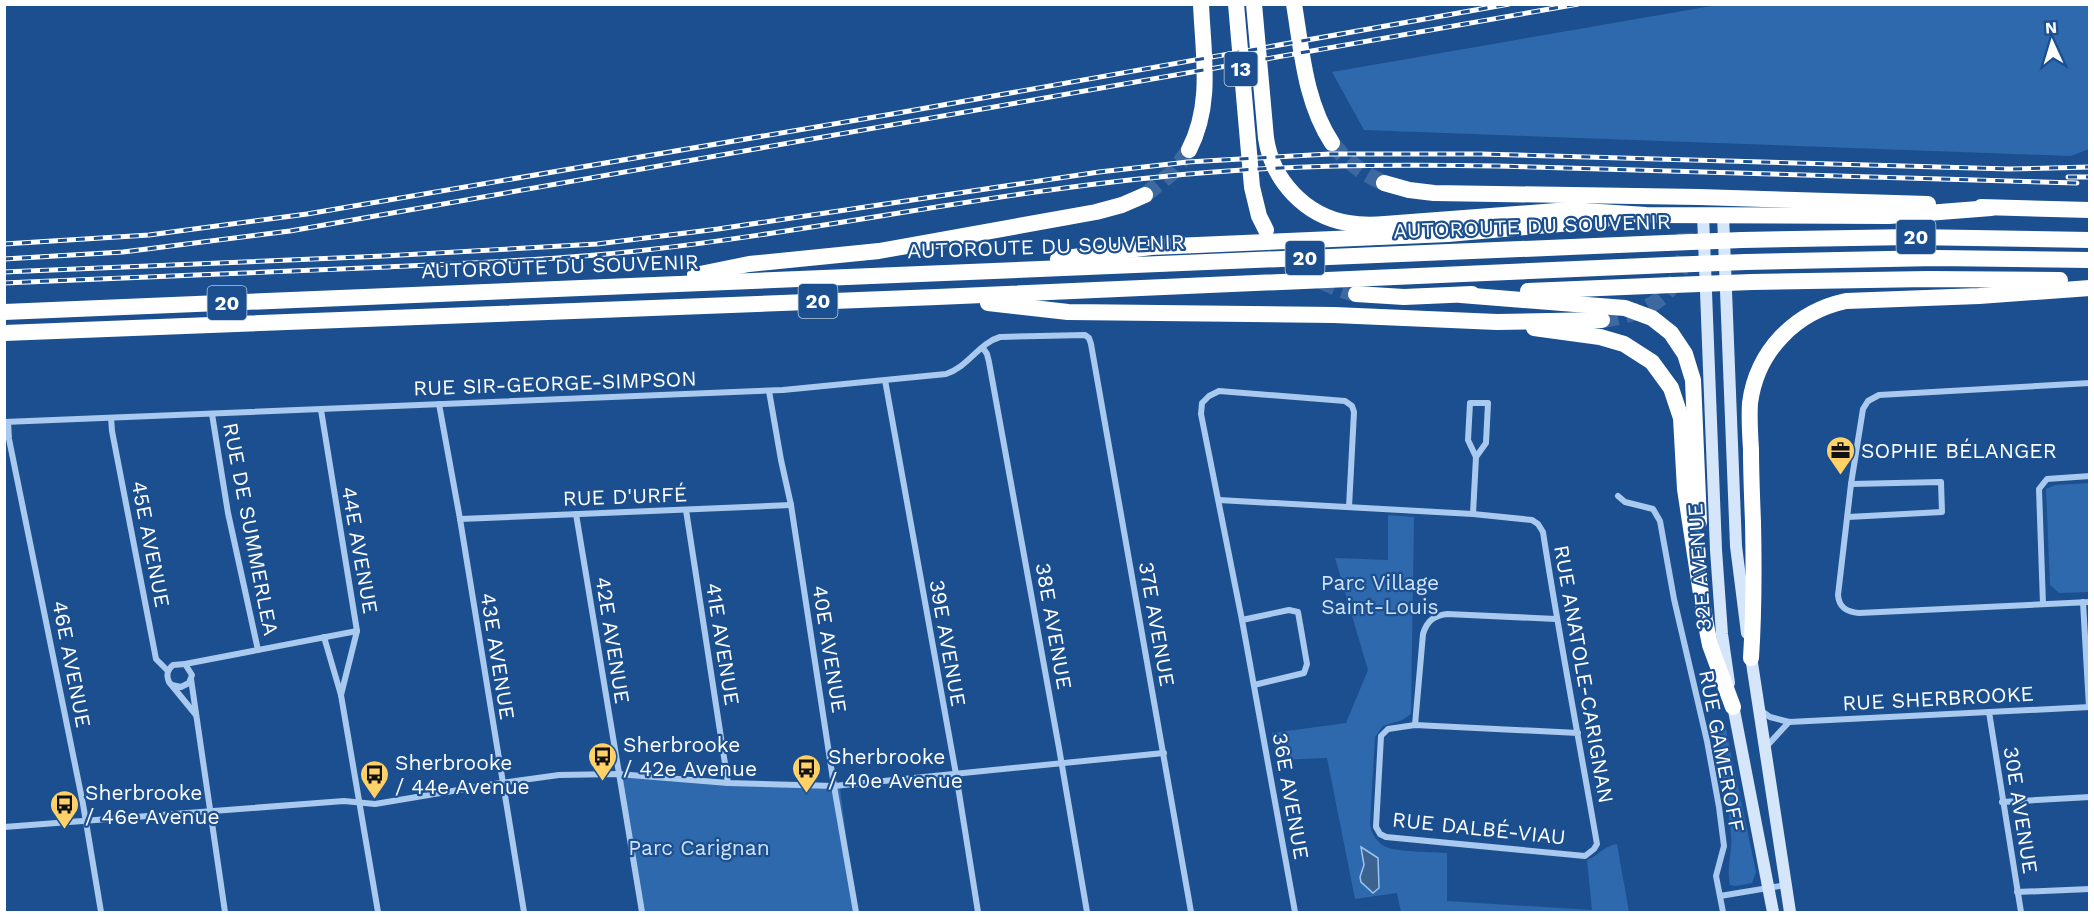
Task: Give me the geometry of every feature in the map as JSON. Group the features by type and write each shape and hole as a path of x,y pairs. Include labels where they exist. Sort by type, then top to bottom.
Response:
{"highway":[{"path":"1189,150 1201,123 1205,96 1202,4"},
{"name":"13","path":"1236,4 1254,198 1266,230"},
{"name":"13","path":"1254,4 1270,159 1285,184 1309,208 1329,218 1357,224 1392,224 1569,210 1646,215"},
{"path":"1294,4 1311,101 1317,118 1332,143"},
{"path":"1384,183 1409,190 1434,193 1711,197 2090,210"},
{"path":"635,286 749,264 833,257 888,249 1096,212 1122,206 1145,195"},
{"path":"944,273 1151,247 1448,234 1646,215 1685,222 1703,214 1889,216 1991,208"},
{"name":"AUTOROUTE DU SOUVENIR","path":"4,312 1742,240 1900,237 2090,240"},
{"name":"AUTOROUTE DU SOUVENIR","path":"4,333 937,297 1746,262 1920,258 2090,260"},
{"path":"1356,294 1404,297 1752,282 1917,279 2090,281"},
{"path":"1751,658 1755,596 1750,405 1759,370 1776,341 1807,315 1846,301 1978,296 2090,288"},
{"path":"1461,295 1625,308 1652,318 1675,338 1685,354 1694,380 1703,607"},
{"path":"937,297 1068,312 1323,315 1497,322 1602,320"},
{"path":"1497,322 1608,338 1639,352 1662,374 1674,395 1681,418 1685,489 1710,645 1733,707"}],"main road":[{"name":"32E AVENUE","path":"1703,214 1716,561 1724,644 1733,707 1773,912"},
{"name":"32E AVENUE","path":"1723,214 1736,546 1758,710 1790,912"}],"street":[{"name":"RUE SIR-GEORGE-SIMPSON","path":"6,422 769,391 946,374 961,367 991,340 1004,336 1082,335 1088,337 1090,341"},
{"name":"37E AVENUE","path":"1090,341 1191,912"},
{"name":"38E AVENUE","path":"982,348 989,362 1087,912"},
{"name":"39E AVENUE","path":"885,380 956,774 978,912"},
{"path":"2089,707 2086,602 1859,613 1848,611 1841,606 1838,595 1851,484 1863,410 1868,400 1880,395 2090,383"},
{"name":"40E AVENUE","path":"769,391 790,505 856,912"},
{"name":"36E AVENUE","path":"1295,912 1242,620 1201,414 1202,403 1209,396 1219,392 1345,401 1352,406 1354,412 1349,507"},
{"path":"1473,514 1476,457 1468,440 1470,403 1488,404 1486,443 1476,457"},
{"name":"43E AVENUE","path":"439,404 524,912"},
{"name":"44E AVENUE","path":"321,410 357,631 341,695"},
{"name":"RUE DE SUMMERLEA","path":"212,414 228,513 258,650"},
{"name":"45E AVENUE","path":"111,418 156,658 168,671"},
{"name":"46E AVENUE","path":"6,422 102,912"},
{"path":"2043,604 2039,489 2048,479 2090,476"},
{"path":"1848,517 1942,512 1941,482 1851,484"},
{"name":"RUE GAMEROFF","path":"1618,496 1625,502 1653,509 1660,521 1674,599 1707,741 1723,832 1724,846 1716,872 1723,912"},
{"name":"RUE ANATOLE-CARIGNAN","path":"1219,500 1473,514 1532,520 1538,524 1544,532 1556,619 1597,843 1594,849 1585,856"},
{"name":"RUE D'URFÉ","path":"460,519 790,505"},
{"name":"41E AVENUE","path":"686,510 728,783"},
{"name":"42E AVENUE","path":"576,514 642,912"},
{"path":"1242,620 1289,610 1298,612 1308,664 1304,673 1254,685"},
{"path":"1415,725 1423,634 1426,624 1435,616 1447,614 1556,619"},
{"name":"RUE DE SUMMERLEA","path":"185,664 357,631"},
{"name":"44E AVENUE","path":"324,637 341,695 378,912"},
{"path":"196,716 167,678 168,671 177,663 185,664 191,671 209,812 225,912"},
{"path":"172,685 181,687 189,683 191,679"},
{"name":"RUE SHERBROOKE","path":"1758,710 1770,717 1789,722 2089,707"},
{"name":"30E AVENUE","path":"1989,712 2021,912"},
{"path":"1765,749 1789,722"},
{"name":"RUE DALBÉ-VIAU","path":"1578,733 1415,725 1388,729 1382,735 1376,827 1380,834 1386,837 1585,856"},
{"path":"4,827 344,801 375,804 559,775 618,774 728,783 834,786 1164,753"},
{"path":"2002,802 2090,797"},
{"path":"1720,896 1786,885"},
{"path":"2017,892 2090,889"}],"green space":[{"path":"1723,4 2089,5 2089,149 2071,156 1364,130 1332,72"},
{"path":"2089,483 2089,592 2059,593 2050,585 2046,489 2055,485"},
{"name":"Parc Village Saint-Louis","path":"1388,515 1414,517 1411,714 1402,720 1383,726 1375,737 1370,822 1375,838 1381,844 1394,849 1447,853 1447,901 1592,910 1587,860 1617,844 1629,912 1401,912 1397,893 1355,899 1327,758 1277,760 1272,733 1346,723 1368,670 1335,558 1388,560"},
{"path":"1725,725 1756,872 1752,883 1736,886 1730,885 1730,821 1712,727"},
{"name":"Parc Carignan","path":"618,775 840,788 856,912 643,912"}],"shaded area":[{"path":"1361,847 1378,858 1379,888 1373,893 1361,882 1360,877 1364,865"}],"tunnel":[{"path":"1332,143 1355,166 1384,183"},
{"path":"1145,195 1173,172 1189,150"},
{"path":"1602,320 1638,311 1653,304 1665,294 1675,282 1681,268 1685,250 1685,230"},
{"path":"1282,252 1316,278 1356,294"}],"railway":[{"path":"4,244 149,235 307,214 898,113 1509,4"},
{"path":"4,259 123,252 290,231 1578,4"},
{"path":"4,272 384,256 597,244 718,229 1099,172 1188,162 1330,154 1481,154 2009,169 2090,167"},
{"path":"4,283 450,264 606,254 767,234 1093,184 1201,173 1285,168 1370,165 1497,166 2077,183"},
{"path":"2068,177 2090,177"}],"place":[{"name":"SOPHIE BÉLANGER","path":"1840,476"},
{"name":"Sherbrooke / 42e Avenue","path":"602,782"},
{"name":"Sherbrooke / 40e Avenue","path":"807,794"},
{"name":"Sherbrooke / 44e Avenue","path":"374,800"},
{"name":"Sherbrooke / 46e Avenue","path":"64,830"}]}
